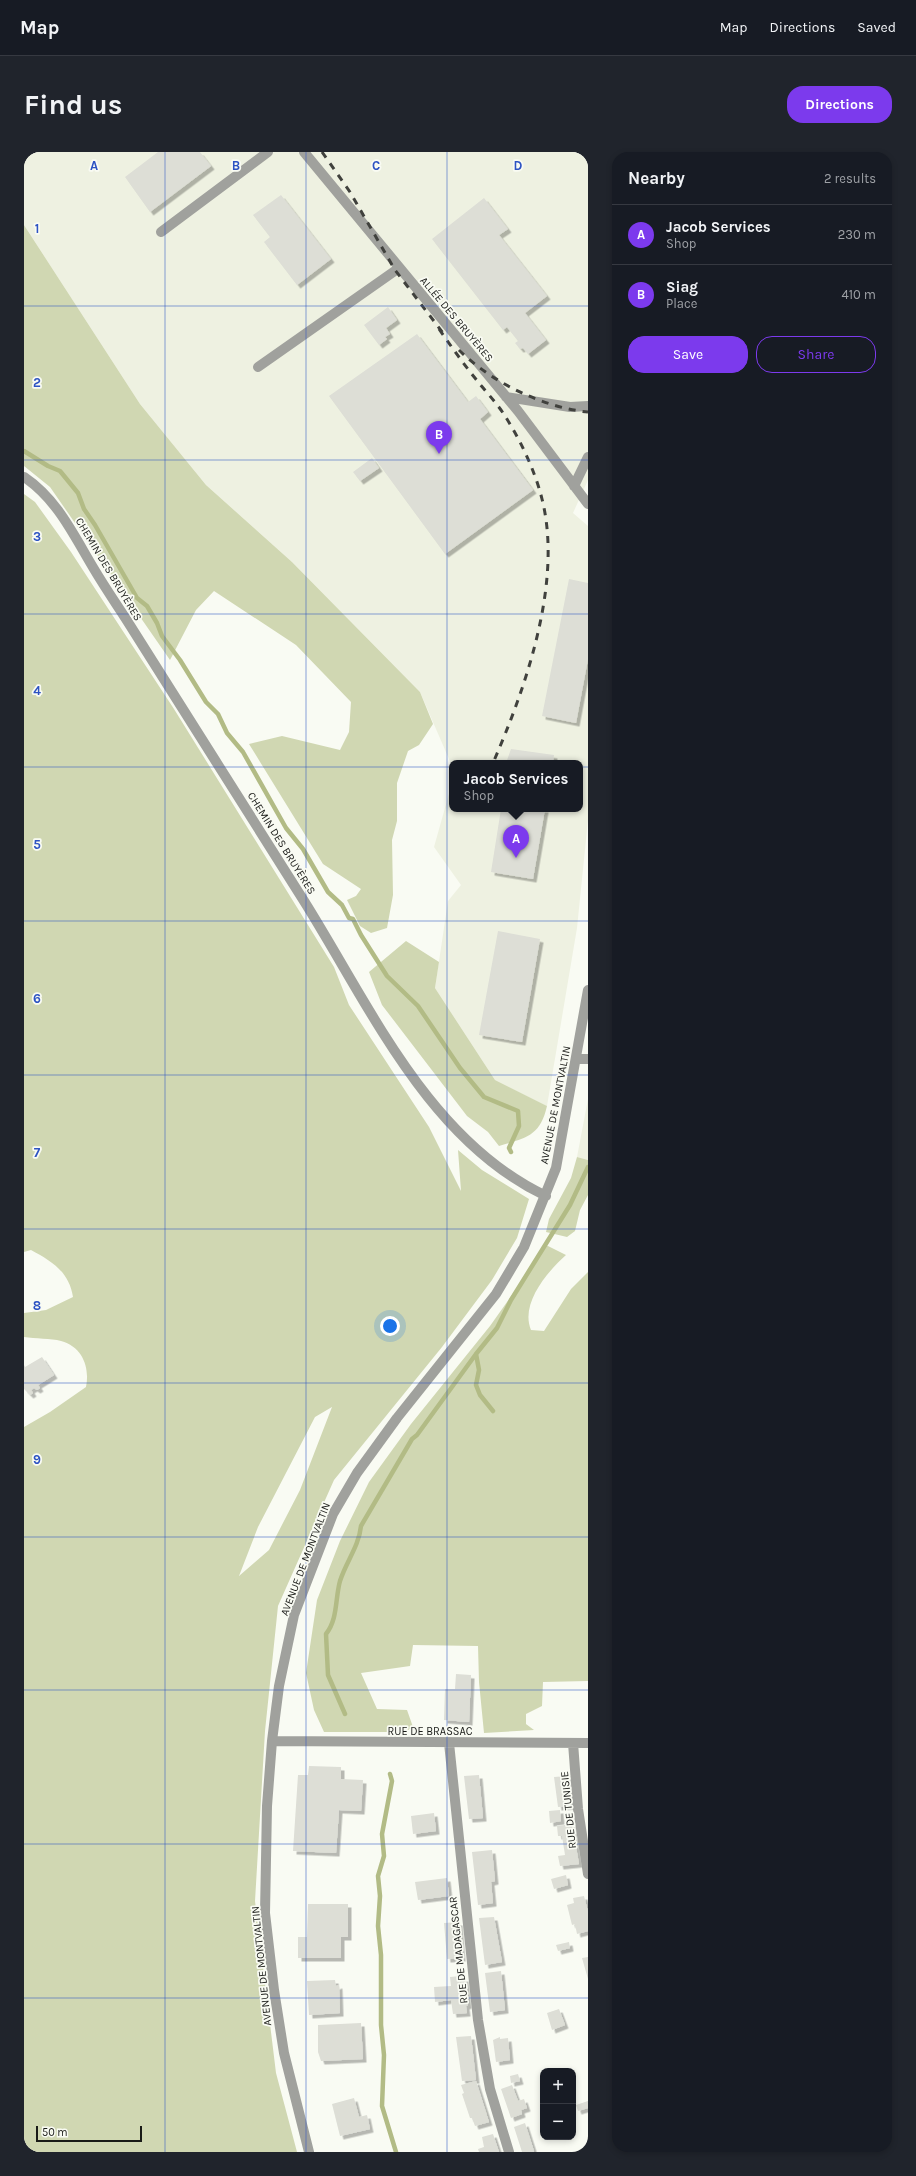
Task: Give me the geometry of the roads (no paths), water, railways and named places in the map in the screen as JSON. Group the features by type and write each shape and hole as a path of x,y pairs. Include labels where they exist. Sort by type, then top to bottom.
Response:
{"street":[{"path":"161,232 268,152"},
{"name":"ALLÉE DES BRUYÈRES","path":"304,152 506,397 588,504"},
{"path":"258,367 399,268"},
{"path":"506,397 570,407 588,406"},
{"path":"574,486 588,456"},
{"name":"CHEMIN DES BRUYÈRES","path":"24,477 52,502 64,517 94,569 211,752 314,918 373,1019 412,1075 460,1136 479,1153 523,1186 546,1196"},
{"name":"AVENUE DE MONTVALTIN","path":"310,2152 284,2053 274,1990 265,1913 268,1806 272,1741 279,1686 294,1615 333,1514 357,1473 397,1418 496,1294 524,1247 546,1196 556,1168 588,990"},
{"path":"576,1058 588,1060"},
{"name":"RUE DE BRASSAC","path":"272,1741 588,1743"},
{"name":"RUE DE MADAGASCAR","path":"449,1743 479,2028 490,2089 509,2152"},
{"name":"RUE DE TUNISIE","path":"573,1743 578,1809 588,1874"}],"waterway":[{"path":"24,451 48,466 60,471 78,493 84,509 95,525 137,598 147,606 157,623 162,636 180,660 206,702 218,714 227,733 243,752 286,828 303,849 328,892 342,905 349,918 353,919 361,935 387,976 418,1006 460,1068 484,1097 518,1111 519,1126 509,1148 511,1152"},
{"path":"345,1714 328,1675 326,1634 333,1622 340,1581 358,1540 361,1526 412,1439 417,1435 476,1354 497,1328 511,1300 570,1205 588,1167"},
{"path":"476,1354 479,1370 476,1385 480,1395 493,1411"},
{"path":"390,1774 392,1781 382,1834 384,1856 378,1876 380,1896 378,1926 381,1955 381,2025 384,2055 382,2106 396,2152"}],"railway":[{"path":"322,152 350,192 395,270 443,333"},
{"path":"439,329 502,411 517,436 527,456 539,488 547,531 548,565 538,634 518,701 494,760"},
{"path":"459,350 486,373 519,392 571,410 588,412"}],"place":[{"name":"Siag","path":"439,454"},
{"name":"Jacob Services","path":"516,858"}]}
